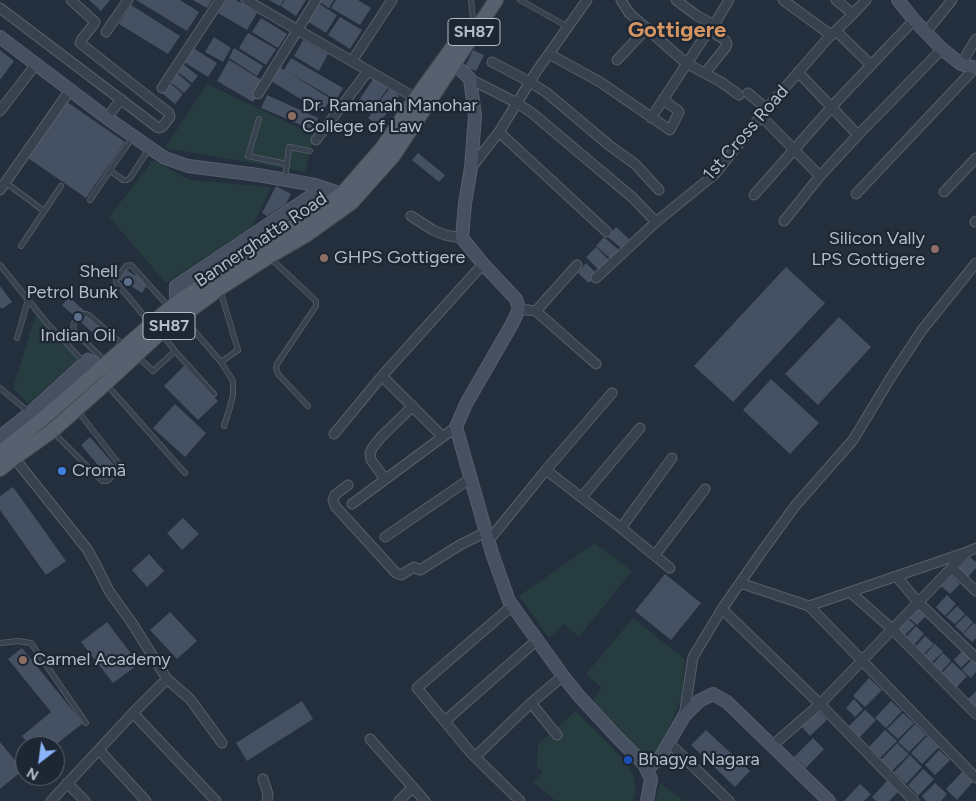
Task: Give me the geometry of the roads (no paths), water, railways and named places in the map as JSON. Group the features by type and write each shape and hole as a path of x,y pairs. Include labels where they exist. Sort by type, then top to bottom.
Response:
{"main road":[{"name":"Bannerghatta Road","path":"448,62 473,18 486,0"},
{"name":"Bannerghatta Road","path":"0,469 5,449 52,431 137,354 156,328 175,310 220,288 268,256 306,236 393,156 421,101 448,62 496,0"},
{"path":"175,310 215,276 258,247 298,224 329,203 347,198"},
{"path":"5,449 35,417 104,365 124,347 156,328"}],"street":[{"path":"2,13 159,128 162,127 170,117 169,113 80,44 95,22 71,0"},
{"path":"106,32 128,0"},
{"path":"162,88 220,0"},
{"path":"246,0 421,101"},
{"path":"258,94 316,0"},
{"path":"352,61 392,0"},
{"path":"471,168 498,132 587,0"},
{"path":"621,0 629,13 686,63 744,94 764,112 794,149 820,176"},
{"path":"676,0 725,40 727,44 705,73"},
{"path":"651,118 729,0"},
{"path":"782,0 834,33 871,64"},
{"path":"836,0 853,14"},
{"name":"1st Cross Road","path":"596,278 656,222 715,174 798,72 866,0"},
{"path":"926,32 952,0"},
{"path":"856,194 976,68 961,64 942,49 914,20 900,1"},
{"path":"754,195 831,107 914,20"},
{"path":"617,60 647,28"},
{"path":"0,36 70,90 165,158 188,166 315,185 347,198"},
{"path":"961,64 976,39"},
{"path":"784,221 820,176 942,49"},
{"path":"549,54 600,82 670,130 679,112 662,100"},
{"path":"448,62 470,79 517,103 532,113 625,192 656,222"},
{"path":"492,62 547,93 610,146 635,164 659,190"},
{"path":"0,111 36,64"},
{"path":"316,140 368,71"},
{"path":"798,72 858,135"},
{"path":"462,238 471,168 475,116 470,79"},
{"path":"3,186 70,90"},
{"path":"108,118 121,99"},
{"path":"498,132 606,232"},
{"path":"944,192 976,158"},
{"path":"352,504 456,427 466,404 519,309 516,298 483,264 462,238 445,235 433,230 411,216"},
{"path":"334,434 382,376 483,264"},
{"path":"536,311 577,264"},
{"path":"684,716 693,657 722,610 795,506 853,440 922,330 976,264"},
{"path":"519,309 536,311 596,364"},
{"path":"35,417 88,360 104,365"},
{"path":"382,376 444,436"},
{"path":"348,485 335,495 333,500 335,506 396,573 401,575 414,567 420,570 460,545 487,536 612,393"},
{"path":"385,479 371,460 370,453 381,437 413,406"},
{"path":"456,427 487,536 509,601 579,696 617,738 644,764 651,779 647,801"},
{"path":"582,497 640,428"},
{"path":"5,449 87,549 109,591 132,623 167,679 190,699 222,743"},
{"path":"621,528 672,458"},
{"path":"546,470 670,568"},
{"path":"385,537 471,478"},
{"path":"655,555 705,489"},
{"path":"808,606 976,548"},
{"path":"772,746 820,704 967,552"},
{"path":"952,568 976,591"},
{"path":"896,576 918,602 976,658"},
{"path":"740,583 808,606 976,778"},
{"path":"850,592 892,629 976,714"},
{"path":"512,606 417,688 475,757 520,801"},
{"path":"722,610 820,704 914,801"},
{"path":"445,721 537,640"},
{"path":"475,757 531,703 563,676"},
{"path":"50,801 167,679"},
{"path":"646,769 660,758 684,716 700,701 713,694 727,702 829,801"},
{"path":"531,703 557,735"},
{"path":"133,713 216,801"},
{"path":"370,739 425,801"},
{"path":"668,742 729,801"},
{"path":"98,750 146,801"},
{"path":"263,779 268,794 267,801"},
{"path":"67,783 85,801"},
{"path":"399,801 412,787"}],"lane":[{"path":"471,0 473,18"},
{"path":"520,0 568,27"},
{"path":"259,119 248,156 287,164"},
{"path":"90,200 133,136"},
{"path":"284,180 289,147 310,151"},
{"path":"111,169 112,172 123,180 127,180 150,148"},
{"path":"3,186 44,211"},
{"path":"21,246 61,186"},
{"path":"268,256 316,301 313,312 276,364 278,374 308,406"},
{"path":"0,265 59,337 85,363"},
{"path":"214,394 116,282 126,266 131,265 175,310 221,362 233,381 233,395 224,426"},
{"path":"220,288 238,350 221,362"},
{"path":"17,338 28,300"},
{"path":"81,315 86,314 90,316 124,347"},
{"path":"74,323 73,328 75,332 104,365"},
{"path":"137,354 153,371 175,351"},
{"path":"106,384 185,473"},
{"path":"0,388 35,417"},
{"path":"52,431 102,481 107,481 118,471 119,464 76,409"},
{"path":"0,643 18,641 31,643 86,724"}],"place":[{"name":"Dr. Ramanah Manohar College of Law","path":"292,116"},
{"name":"Silicon Vally LPS Gottigere","path":"935,249"},
{"name":"GHPS Gottigere","path":"324,258"},
{"name":"Shell Petrol Bunk","path":"128,282"},
{"name":"Indian Oil","path":"78,317"},
{"name":"Cromā","path":"62,471"},
{"name":"Carmel Academy","path":"23,660"},
{"name":"Bhagya Nagara","path":"628,760"}],"district":[{"name":"Gottigere","path":"677,31"}]}
